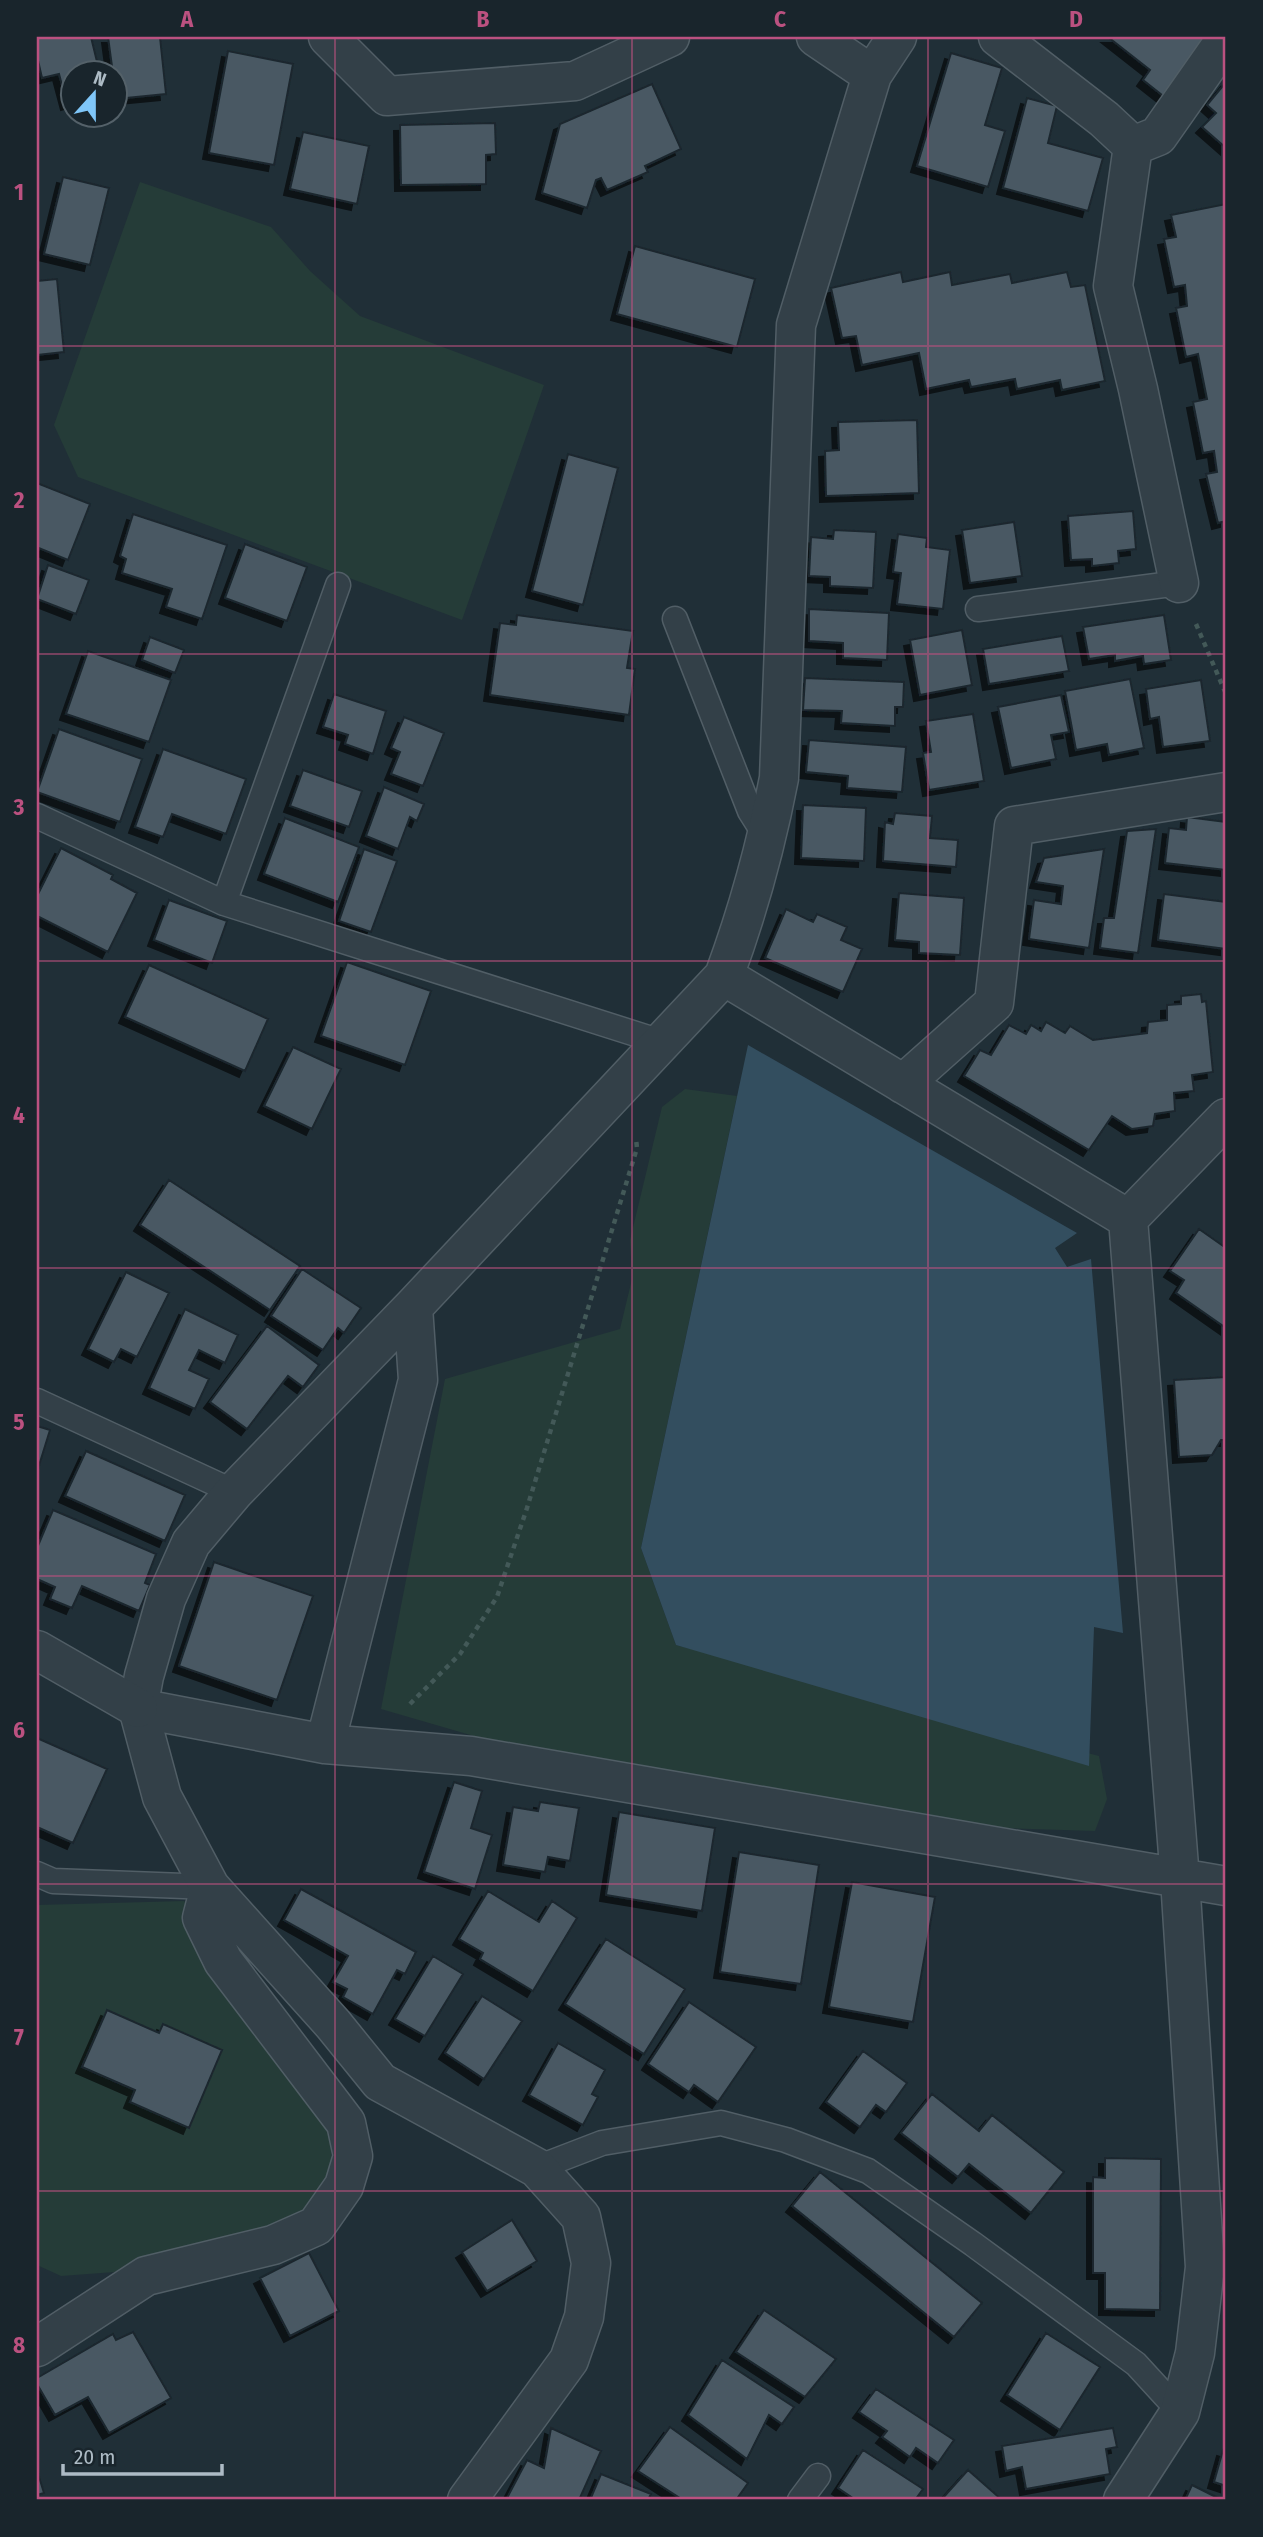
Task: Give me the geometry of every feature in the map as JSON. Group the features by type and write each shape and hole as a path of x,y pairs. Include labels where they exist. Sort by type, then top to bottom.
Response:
{"street":[{"path":"328,37 387,96 575,81 670,37"},
{"path":"816,37 872,75"},
{"path":"467,2500 569,2360 584,2317 592,2263 581,2217 537,2168 380,2081 333,2024 210,1887 162,1797 138,1709 144,1676 166,1599 191,1543 234,1492 413,1307 724,976 744,921 767,838 779,778 796,325 872,75 897,37"},
{"path":"998,37 1104,119 1133,146"},
{"path":"1133,146 1158,136 1226,40"},
{"path":"1133,146 1113,286 1179,583"},
{"path":"903,1084 994,1003 1014,826 1226,792"},
{"path":"724,976 1128,1219"},
{"path":"1123,2500 1180,2412 1195,2353 1205,2267 1180,1879 1128,1219 1226,1118"},
{"path":"341,1746 418,1380 413,1307"},
{"path":"37,1650 138,1709 341,1746 471,1756 1226,1886"},
{"path":"37,2347 146,2276 273,2245 316,2226 344,2186 353,2155 346,2123 223,1961 202,1919 210,1887"}],"lane":[{"path":"978,609 1179,583"},
{"path":"224,903 338,585"},
{"path":"675,619 750,811 767,838"},
{"path":"37,816 224,903 661,1042"},
{"path":"37,1401 234,1492"},
{"path":"37,1874 53,1881 210,1887"},
{"path":"537,2168 602,2143 721,2123 786,2140 868,2171 973,2244 1136,2364 1180,2412"},
{"path":"800,2500 818,2476"}],"path":[{"path":"1179,583 1226,694"},
{"path":"341,1746 418,1697 460,1654 497,1597 637,1148 627,1080"}],"green space":[{"path":"140,182 271,227 310,271 360,316 544,385 462,620 78,477 54,425"},
{"path":"685,1089 737,1096 641,1548 676,1645 1099,1756 1107,1799 1095,1831 999,1828 522,1750 381,1709 445,1379 620,1329 632,1279 630,1240 662,1107"},
{"path":"184,1901 335,2074 330,2185 283,2231 115,2272 61,2276 37,2265 37,1905"}],"water":[{"path":"748,1045 1077,1233 1055,1248 1067,1267 1091,1259 1123,1633 1094,1627 1089,1766 676,1645 641,1548"}],"building":[{"path":"37,37 91,37 97,60 60,60 60,78 59,74 42,78 37,56"},
{"path":"108,37 160,37 166,94 130,98 130,60 111,60"},
{"path":"1108,37 1204,37 1167,99 1143,80 1150,70"},
{"path":"228,51 293,64 274,165 209,153"},
{"path":"951,53 1002,68 985,125 1005,131 988,187 917,166"},
{"path":"1226,82 1226,148 1202,127 1216,113 1207,105"},
{"path":"652,84 681,149 645,166 648,172 607,190 601,178 596,180 587,208 542,193 560,124"},
{"path":"1027,98 1057,106 1048,143 1103,158 1088,211 1003,188"},
{"path":"495,123 496,154 486,155 486,184 401,185 400,125"},
{"path":"303,132 369,146 357,204 290,189"},
{"path":"63,177 109,188 90,265 44,254"},
{"path":"1226,204 1226,521 1218,523 1206,474 1217,472 1214,451 1203,453 1193,402 1207,399 1198,354 1186,357 1176,308 1187,306 1185,285 1174,287 1164,239 1176,237 1171,215"},
{"path":"635,246 755,279 737,347 617,314"},
{"path":"901,272 903,282 950,272 952,285 1010,274 1012,283 1067,272 1071,287 1085,285 1105,381 1062,390 1060,380 1017,389 1015,379 971,387 969,380 926,389 919,353 862,365 856,336 842,338 831,288"},
{"path":"57,279 64,352 37,355 37,281"},
{"path":"917,420 919,493 826,496 825,451 839,450 838,422"},
{"path":"568,454 618,468 583,605 532,591"},
{"path":"37,483 90,504 68,560 39,548 37,554"},
{"path":"1133,511 1136,549 1118,551 1119,563 1092,566 1092,559 1071,560 1068,516"},
{"path":"133,514 227,545 202,619 166,607 172,589 122,573 126,559 120,556"},
{"path":"1014,522 1022,576 970,583 962,530"},
{"path":"834,530 876,532 873,588 830,586 830,577 809,576 811,537 833,539"},
{"path":"898,534 927,538 926,547 950,550 943,609 897,604 901,573 893,572"},
{"path":"245,544 307,567 287,621 225,598"},
{"path":"48,565 89,580 76,614 37,599"},
{"path":"809,609 889,613 887,660 843,658 843,643 809,641"},
{"path":"517,615 633,631 627,668 635,669 629,715 490,695 500,623 516,625"},
{"path":"1164,615 1171,660 1144,664 1143,656 1115,661 1115,655 1089,659 1083,627"},
{"path":"962,630 972,685 920,695 910,640"},
{"path":"1062,636 1069,671 989,684 983,649"},
{"path":"150,637 184,650 175,673 142,660"},
{"path":"88,651 171,680 149,742 66,714"},
{"path":"805,678 904,682 903,707 895,707 895,726 841,723 842,711 803,710"},
{"path":"1130,679 1144,748 1109,755 1107,744 1076,750 1065,691"},
{"path":"1201,680 1210,741 1163,747 1159,717 1150,719 1146,689"},
{"path":"334,694 386,711 373,754 345,744 348,735 323,727"},
{"path":"1061,695 1069,732 1051,735 1056,759 1011,768 998,707"},
{"path":"973,714 984,781 929,790 923,753 931,752 926,721"},
{"path":"404,717 444,733 423,786 391,774 400,752 391,748"},
{"path":"59,729 142,759 120,822 37,792"},
{"path":"809,740 906,747 902,792 847,788 848,776 806,772"},
{"path":"163,749 246,779 226,834 172,814 163,837 135,827"},
{"path":"303,770 362,791 349,827 290,806"},
{"path":"384,787 424,804 417,821 410,817 398,849 366,836"},
{"path":"803,805 866,808 864,861 801,858"},
{"path":"895,813 932,816 930,838 958,840 956,867 883,861 885,822 893,824"},
{"path":"1187,817 1226,822 1226,870 1165,863 1169,828 1186,830"},
{"path":"285,818 359,847 338,902 264,874"},
{"path":"1156,829 1138,953 1100,948 1104,918 1114,918 1127,831"},
{"path":"61,848 113,875 111,879 137,893 108,952 37,916 37,896"},
{"path":"364,849 397,861 371,932 339,921"},
{"path":"1104,849 1089,948 1029,939 1034,900 1061,904 1063,886 1036,882 1044,858"},
{"path":"899,893 964,898 960,955 919,953 919,942 895,940"},
{"path":"1164,894 1226,902 1226,949 1158,940"},
{"path":"169,900 227,921 212,963 154,940"},
{"path":"786,909 813,922 817,914 847,927 841,940 862,949 843,992 765,958"},
{"path":"347,962 431,991 405,1065 321,1036"},
{"path":"149,965 268,1019 245,1071 125,1017"},
{"path":"1201,994 1202,1002 1206,1001 1213,1072 1192,1075 1194,1091 1174,1093 1175,1111 1155,1114 1153,1126 1132,1129 1112,1116 1089,1150 964,1076 980,1050 991,1055 1009,1025 1026,1034 1031,1025 1041,1031 1046,1022 1065,1033 1070,1026 1093,1040 1147,1033 1148,1022 1167,1020 1167,1005 1181,1004 1181,996"},
{"path":"293,1047 341,1069 312,1129 264,1106"},
{"path":"169,1180 300,1266 270,1310 140,1225"},
{"path":"1199,1229 1226,1248 1226,1328 1176,1293 1184,1280 1170,1271"},
{"path":"302,1269 361,1308 344,1333 338,1328 323,1350 271,1316"},
{"path":"126,1272 169,1293 137,1357 121,1349 114,1362 88,1349"},
{"path":"185,1309 238,1335 225,1363 199,1350 189,1370 209,1379 195,1409 149,1388"},
{"path":"267,1326 319,1365 303,1387 288,1376 247,1429 210,1402"},
{"path":"1226,1377 1226,1440 1221,1440 1212,1455 1179,1457 1174,1380"},
{"path":"37,1426 50,1430 37,1472"},
{"path":"86,1451 185,1495 165,1541 65,1496"},
{"path":"53,1510 156,1554 145,1583 150,1585 139,1611 82,1586 72,1608 50,1599 55,1587 37,1579 37,1548"},
{"path":"214,1562 313,1596 277,1700 179,1666"},
{"path":"37,1738 107,1769 73,1843 37,1827"},
{"path":"454,1782 482,1791 471,1828 492,1835 475,1889 424,1872"},
{"path":"540,1802 579,1808 570,1861 548,1857 545,1872 503,1865 513,1807 538,1811"},
{"path":"619,1812 715,1828 702,1911 606,1895"},
{"path":"739,1852 819,1865 801,1984 720,1972"},
{"path":"852,1882 935,1897 913,2022 829,2007"},
{"path":"301,1889 416,1952 405,1974 397,1970 373,2014 343,1997 347,1989 333,1982 348,1956 284,1920"},
{"path":"488,1891 539,1922 552,1901 577,1918 533,1991 480,1959 483,1953 459,1939"},
{"path":"606,1939 685,1989 644,2054 565,2004"},
{"path":"433,1956 463,1974 425,2036 395,2019"},
{"path":"482,1996 522,2021 484,2079 445,2053"},
{"path":"689,2002 756,2047 718,2102 694,2085 689,2092 648,2064"},
{"path":"107,2010 159,2033 163,2024 222,2050 189,2128 130,2102 135,2090 82,2067"},
{"path":"558,2043 605,2070 592,2094 598,2097 583,2125 529,2095"},
{"path":"863,2051 907,2083 886,2112 876,2105 860,2127 826,2102"},
{"path":"932,2094 979,2131 992,2115 1064,2172 1031,2213 969,2164 958,2177 901,2133"},
{"path":"1105,2158 1161,2159 1160,2310 1105,2309 1105,2273 1093,2273 1093,2177 1105,2178"},
{"path":"820,2172 982,2303 954,2337 792,2206"},
{"path":"512,2220 537,2261 487,2291 462,2252"},
{"path":"309,2253 339,2311 290,2336 260,2278"},
{"path":"764,2310 836,2359 805,2397 736,2352"},
{"path":"133,2332 171,2398 109,2433 88,2397 55,2415 37,2384 37,2378 113,2334 116,2340"},
{"path":"1046,2333 1100,2367 1060,2430 1007,2395"},
{"path":"722,2360 794,2407 782,2424 769,2415 747,2459 688,2415"},
{"path":"876,2389 954,2440 938,2463 916,2448 910,2457 882,2437 887,2431 859,2412"},
{"path":"670,2427 748,2483 736,2500 683,2500 638,2471"},
{"path":"551,2428 601,2451 579,2500 506,2500 527,2460 544,2468"},
{"path":"1113,2428 1117,2447 1106,2449 1110,2474 1026,2489 1022,2467 1006,2471 1002,2446"},
{"path":"863,2450 923,2489 915,2500 853,2500 838,2488"},
{"path":"1223,2450 1226,2451 1226,2486 1214,2482"},
{"path":"37,2470 44,2493 37,2495"},
{"path":"968,2470 1002,2500 941,2500"},
{"path":"601,2474 651,2494 648,2500 590,2500"},
{"path":"1192,2485 1222,2500 1185,2500"}]}
